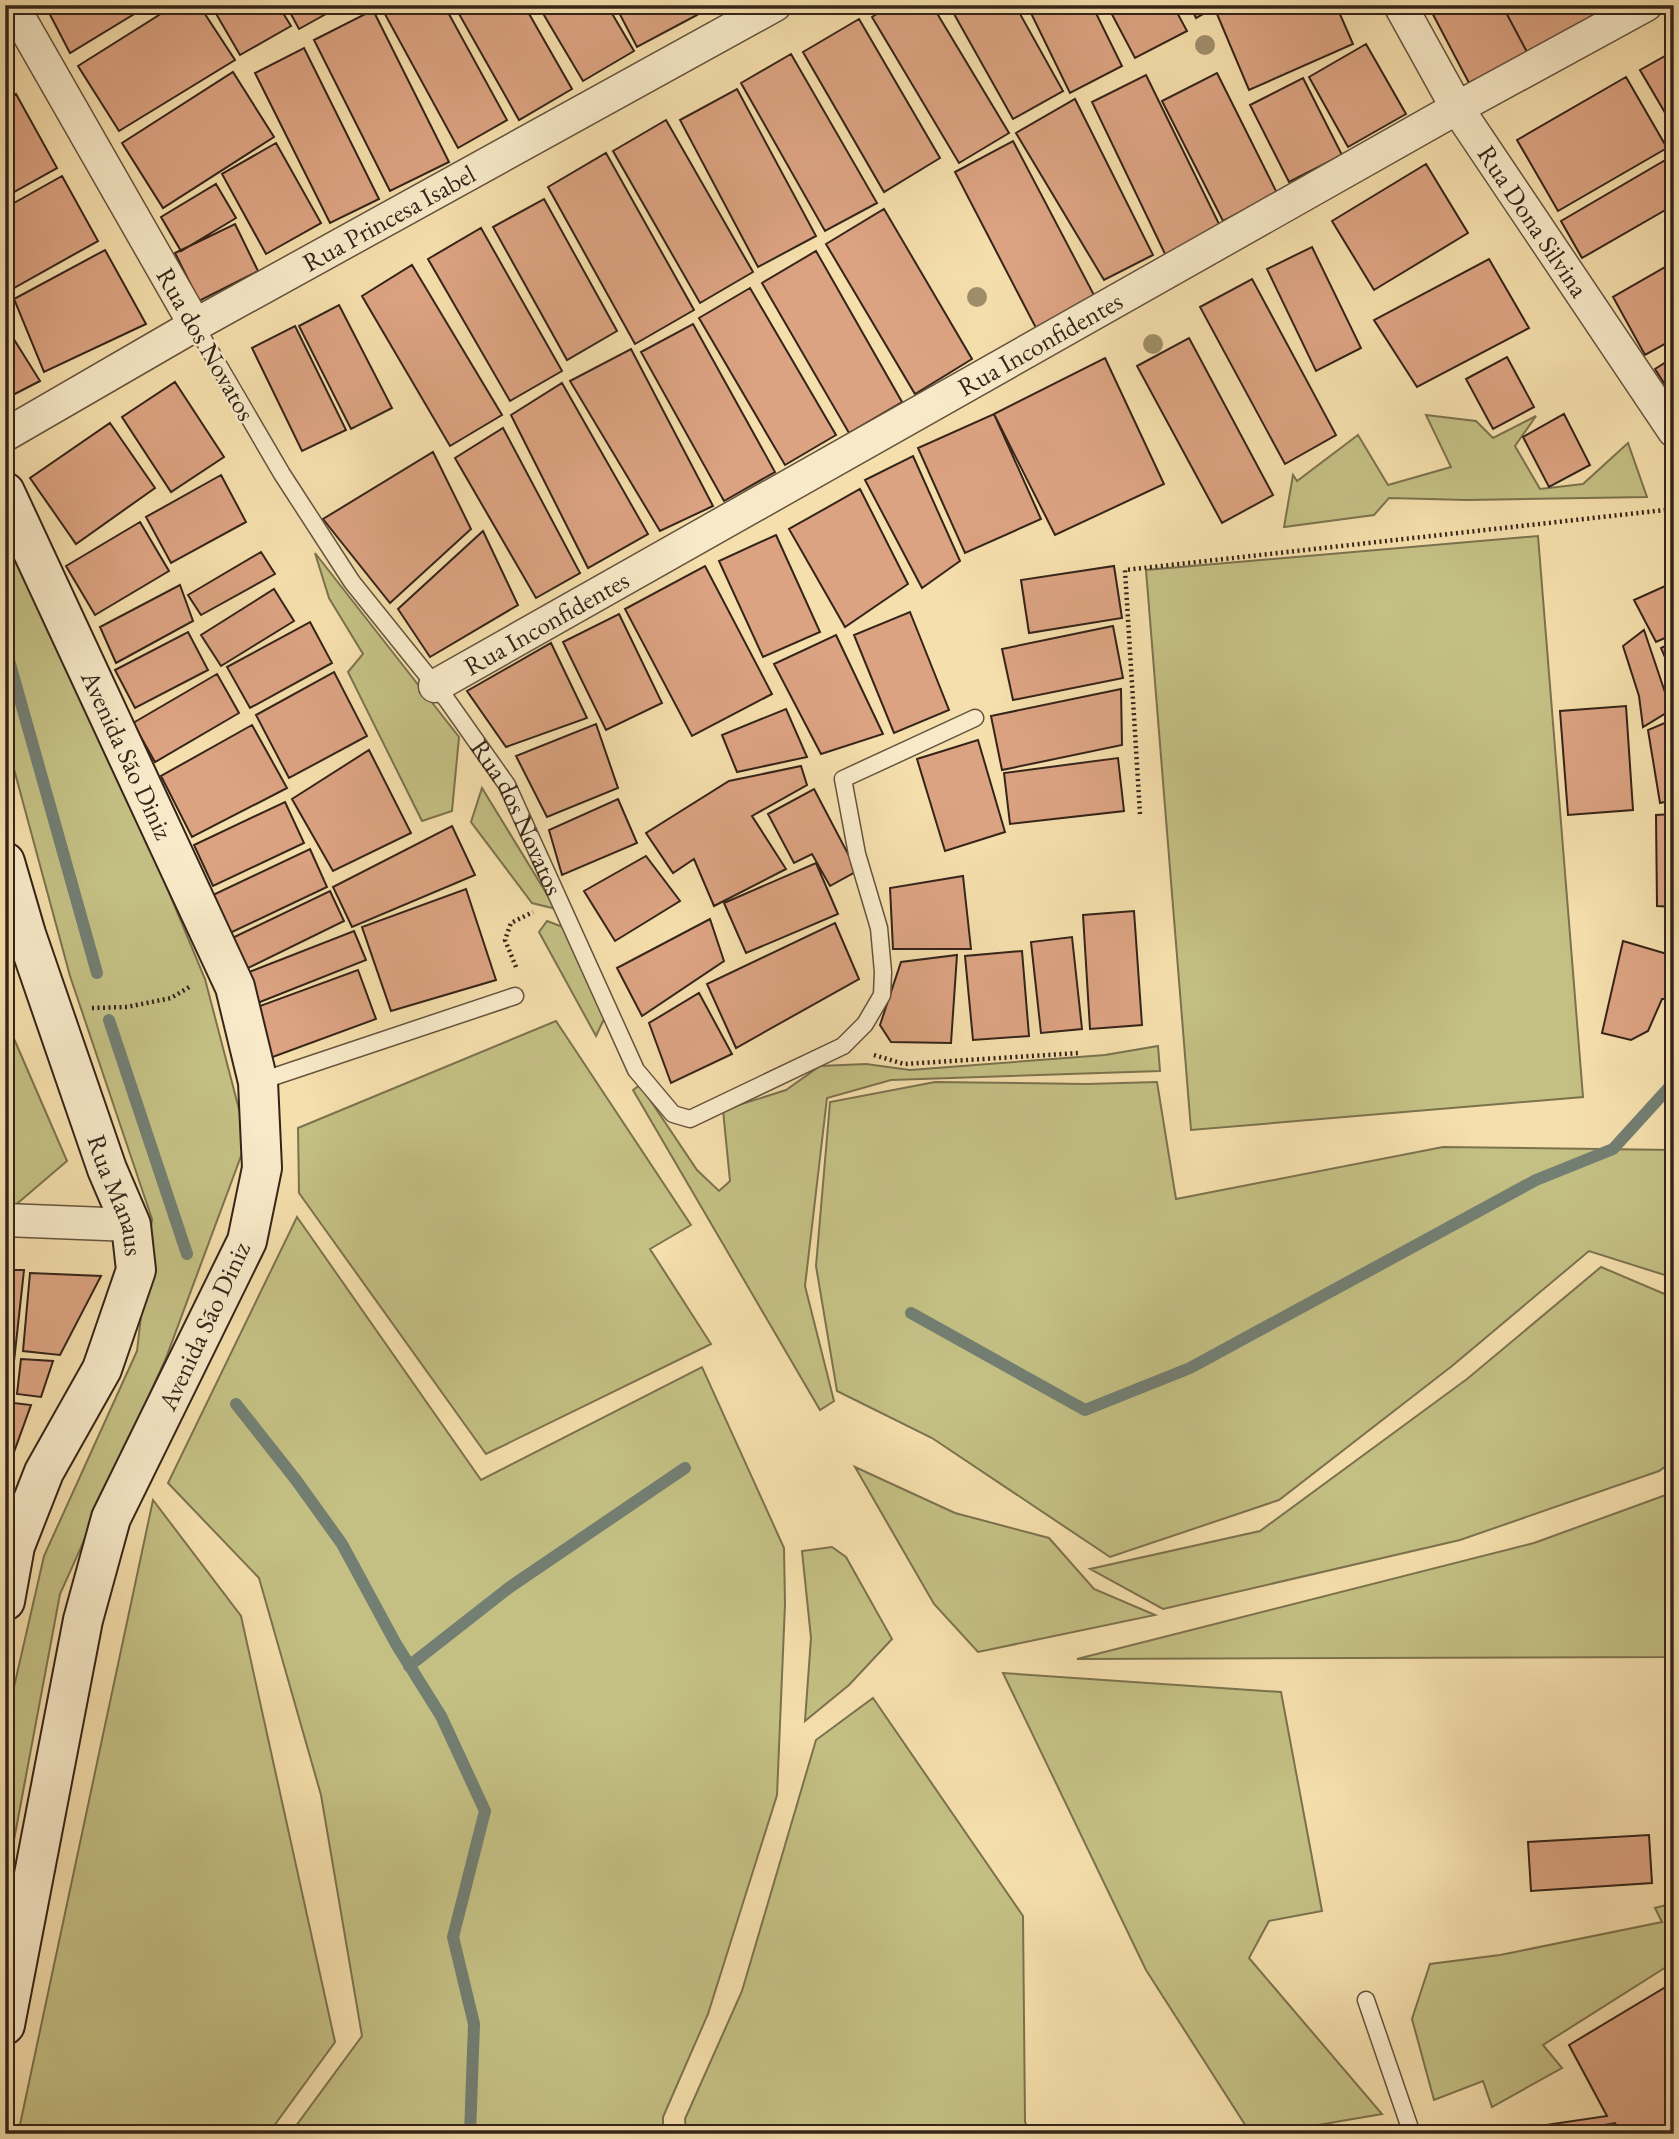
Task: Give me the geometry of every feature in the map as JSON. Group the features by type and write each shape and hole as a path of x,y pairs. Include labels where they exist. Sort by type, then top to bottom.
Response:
{"street":[{"name":"Rua dos Novatos","path":"12,5 195,325"},
{"name":"Rua Princesa Isabel","path":"5,435 195,325 775,5"},
{"name":"Rua Dona Silvina","path":"1400,5 1457,108 1674,431"},
{"name":"Rua Inconfidentes","path":"435,686 1457,108 1646,5"},
{"name":"Avenida São Diniz","path":"5,492 235,987 258,1082 262,1168 247,1241 111,1518 83,1620 5,2025"},
{"name":"Rua Manaus","path":"5,862 15,933 52,1010 107,1169 131,1225 136,1270 102,1369 44,1472 10,1546 5,1601"},
{"path":"5,1220 131,1225"}],"lane":[{"name":"Rua dos Novatos","path":"195,325 282,474 352,582 435,686 508,785 636,1070 673,1114 690,1119 843,1046 865,1024 882,995 879,928 857,854 842,779 975,718"},
{"path":"258,1082 515,996"},
{"path":"1366,2000 1412,2134"}],"path":[{"path":"1140,814 1125,570 1674,509"},
{"path":"515,996 517,971 505,940 511,923 533,912 568,920"},
{"path":"52,1010 127,1007 172,998 225,967"},
{"path":"843,1046 904,1064 1079,1053"}],"shaded area":[{"path":"1426,415 1476,421 1493,438 1536,416 1515,446 1540,489 1583,484 1628,443 1647,497 1467,500 1389,498 1374,515 1284,527 1293,475 1297,481 1358,435 1388,485 1451,467"},
{"path":"5,529 77,671 205,979 247,1140 166,1358 60,1594 5,1899 5,1726 44,1556 137,1351 152,1219 70,976 5,736"},
{"path":"1538,536 1583,1097 1191,1130 1146,570"},
{"path":"315,553 459,737 452,811 422,821 348,672 363,654 329,598"},
{"path":"482,788 556,909 532,903 471,822"},
{"path":"547,921 563,927 609,1023 603,1021 596,1036 539,932"},
{"path":"5,1018 67,1161 12,1208 5,1207"},
{"path":"556,1021 691,1225 650,1249 711,1344 486,1454 299,1193 298,1128"},
{"path":"1158,1046 1160,1071 891,1080 827,1098 805,1286 834,1401 820,1410 633,1090 640,1085 697,1170 719,1191 730,1181 723,1110 786,1090 820,1066 866,1064 910,1070 1105,1055"},
{"path":"935,1082 1157,1082 1176,1199 1443,1147 1674,1150 1674,1278 1589,1251 1452,1366 1279,1500 1110,1557 932,1438 837,1391 816,1266 830,1102"},
{"path":"297,1217 481,1480 702,1367 784,1548 785,1604 777,1795 708,2014 663,2117 663,2134 290,2134 362,2036 321,1795 259,1578 168,1483"},
{"path":"1601,1267 1674,1298 1674,1460 1659,1471 1460,1540 1163,1609 1090,1569 1260,1531 1467,1379"},
{"path":"855,1467 955,1513 1049,1538 1094,1589 1155,1615 978,1652 934,1604"},
{"path":"1674,1492 1674,1657 1077,1659 1534,1543"},
{"path":"153,1500 241,1616 335,2042 268,2134 18,2134"},
{"path":"832,1547 846,1557 892,1639 849,1685 805,1721 811,1638 802,1551"},
{"path":"1003,1673 1281,1692 1322,1911 1269,1921 1249,1958 1382,2114 1265,2134 1251,2134 1146,1970"},
{"path":"873,1698 1023,1916 1025,2122 1031,2134 686,2134 685,2119 742,1991 816,1740"},
{"path":"1674,1903 1674,1962 1543,2045 1562,2068 1492,2107 1483,2081 1434,2100 1412,2019 1430,1964 1500,1955 1662,1922 1655,1908"}],"building":[{"path":"45,5 149,5 70,53"},
{"path":"175,5 199,5 235,60 119,131 78,66"},
{"path":"211,5 278,5 291,26 240,55"},
{"path":"286,5 342,5 299,29"},
{"path":"380,5 444,5 507,120 458,148"},
{"path":"454,5 524,5 572,89 519,120"},
{"path":"538,5 607,5 634,51 583,81"},
{"path":"615,5 692,5 697,15 637,47"},
{"path":"891,5 932,5 1009,133 959,163 872,17"},
{"path":"949,5 1015,5 1063,91 1013,119"},
{"path":"1027,5 1092,5 1122,66 1070,93"},
{"path":"1107,5 1173,5 1187,31 1135,58"},
{"path":"1190,5 1219,5 1196,18"},
{"path":"1236,5 1336,5 1353,44 1249,90 1217,14"},
{"path":"1428,5 1502,5 1527,52 1469,83"},
{"path":"1502,5 1598,5 1601,11 1527,52"},
{"path":"373,10 449,162 390,191 314,40"},
{"path":"859,19 940,158 884,192 803,52"},
{"path":"1366,44 1406,114 1348,147 1309,77"},
{"path":"304,48 379,199 330,223 255,73"},
{"path":"1674,51 1674,128 1640,70"},
{"path":"791,54 877,203 825,231 741,83"},
{"path":"233,72 274,137 163,208 122,143"},
{"path":"1217,73 1277,193 1223,221 1162,101"},
{"path":"1146,75 1221,228 1166,256 1092,102"},
{"path":"1626,77 1667,148 1558,211 1517,140"},
{"path":"1303,78 1342,155 1289,182 1250,105"},
{"path":"737,89 816,236 758,267 680,120"},
{"path":"16,94 57,168 5,197 5,101"},
{"path":"1075,99 1153,255 1104,280 1016,133"},
{"path":"666,120 753,272 700,303 613,151"},
{"path":"1013,141 1095,297 1036,328 955,172"},
{"path":"276,143 321,223 266,254 222,174"},
{"path":"606,153 694,310 635,344 548,187"},
{"path":"1674,155 1674,205 1582,258 1561,221"},
{"path":"1426,164 1468,233 1374,290 1332,221"},
{"path":"62,176 98,241 5,293 5,208"},
{"path":"216,184 236,218 181,251 161,217"},
{"path":"544,199 617,331 567,360 493,227"},
{"path":"884,209 972,359 915,394 826,244"},
{"path":"235,224 258,271 199,301 175,253"},
{"path":"481,228 562,371 510,401 428,259"},
{"path":"1312,247 1361,348 1316,371 1267,269"},
{"path":"105,250 146,324 44,372 14,299"},
{"path":"816,251 902,402 849,433 762,283"},
{"path":"1489,259 1529,328 1417,387 1374,320"},
{"path":"1674,262 1674,339 1645,355 1613,297"},
{"path":"412,265 502,415 450,446 362,296"},
{"path":"1252,279 1336,435 1285,464 1200,307"},
{"path":"750,288 836,435 785,465 699,318"},
{"path":"339,305 392,408 351,429 299,326"},
{"path":"693,324 775,472 724,501 641,352"},
{"path":"5,325 40,381 5,399"},
{"path":"295,326 346,430 302,451 252,348"},
{"path":"1189,338 1273,495 1222,523 1137,366"},
{"path":"631,349 713,506 660,531 570,381"},
{"path":"1507,357 1534,407 1493,429 1466,379"},
{"path":"1674,357 1674,397 1673,397 1655,369"},
{"path":"1105,358 1164,484 1055,535 994,414"},
{"path":"175,382 224,457 171,492 122,417"},
{"path":"562,383 648,534 588,568 511,415"},
{"path":"994,414 1041,519 965,553 918,448"},
{"path":"1564,414 1590,465 1549,487 1523,437"},
{"path":"110,423 155,488 76,544 30,478"},
{"path":"503,428 580,573 536,598 455,458"},
{"path":"433,452 471,529 390,603 323,519"},
{"path":"913,456 960,561 922,588 865,480"},
{"path":"221,475 246,522 171,563 146,517"},
{"path":"860,489 908,584 845,627 789,529"},
{"path":"140,522 169,571 95,615 66,566"},
{"path":"483,531 518,605 430,657 398,609"},
{"path":"776,535 820,632 763,657 719,561"},
{"path":"261,552 275,574 201,615 188,595"},
{"path":"705,566 772,694 692,736 625,609"},
{"path":"1114,566 1122,618 1029,633 1021,580"},
{"path":"1674,582 1674,634 1656,642 1634,600"},
{"path":"180,585 193,621 116,663 100,627"},
{"path":"274,589 294,621 221,666 201,635"},
{"path":"910,612 949,710 894,733 854,635"},
{"path":"619,614 662,703 606,730 563,642"},
{"path":"310,622 332,663 250,708 227,667"},
{"path":"1113,626 1123,678 1013,700 1002,649"},
{"path":"1644,630 1671,710 1643,727 1639,696 1623,646"},
{"path":"188,632 208,670 135,708 115,670"},
{"path":"836,635 883,734 821,754 774,664"},
{"path":"1674,642 1674,678 1661,648"},
{"path":"551,643 587,718 506,747 467,691"},
{"path":"334,672 367,736 289,778 256,715"},
{"path":"217,674 239,713 155,762 133,723"},
{"path":"1121,689 1122,745 1002,770 991,716"},
{"path":"1626,706 1633,810 1568,815 1560,711"},
{"path":"786,709 807,757 737,772 722,735"},
{"path":"1674,719 1674,800 1660,803 1648,730"},
{"path":"596,724 618,788 547,817 516,756"},
{"path":"252,725 287,788 192,837 161,776"},
{"path":"978,740 1005,832 945,851 917,759"},
{"path":"369,750 411,833 333,871 292,799"},
{"path":"1118,758 1124,811 1010,824 1004,773"},
{"path":"801,766 807,785 752,816 786,869 714,906 694,859 673,873 646,833 729,781"},
{"path":"814,789 857,871 830,886 812,854 794,863 768,814"},
{"path":"618,799 637,843 562,875 549,830"},
{"path":"285,802 304,843 213,886 194,845"},
{"path":"1674,814 1674,907 1657,906 1656,815"},
{"path":"452,826 475,875 352,927 333,887"},
{"path":"310,849 327,887 230,933 213,895"},
{"path":"646,856 680,901 615,941 584,891"},
{"path":"816,863 838,914 746,953 724,903"},
{"path":"963,876 971,949 893,949 890,888"},
{"path":"466,889 496,980 391,1011 362,927"},
{"path":"330,891 344,921 240,972 226,941"},
{"path":"1134,911 1142,1025 1090,1029 1083,915"},
{"path":"710,919 724,961 642,1016 617,968"},
{"path":"835,923 859,979 736,1048 707,984"},
{"path":"354,931 366,960 250,1006 239,976"},
{"path":"1072,937 1082,1029 1041,1033 1031,942"},
{"path":"1623,941 1674,956 1674,999 1662,999 1648,1031 1631,1040 1602,1033"},
{"path":"1022,951 1029,1036 973,1040 965,956"},
{"path":"957,955 951,1043 891,1042 880,1025 901,962"},
{"path":"358,970 376,1019 270,1058 252,1009"},
{"path":"699,993 732,1054 671,1083 649,1023"},
{"path":"5,1270 24,1270 11,1389 5,1389"},
{"path":"30,1273 101,1276 60,1355 23,1351"},
{"path":"21,1359 53,1361 41,1397 17,1394"},
{"path":"5,1402 31,1405 10,1463 5,1462"},
{"path":"1649,1835 1652,1883 1531,1891 1528,1842"},
{"path":"1674,1982 1674,2134 1621,2134 1615,2123 1554,2134 1484,2134 1607,2116 1569,2045"}],"waterway":[{"path":"5,646 97,973"},
{"path":"109,1020 187,1254"},
{"path":"911,1313 1085,1410 1190,1368 1536,1180 1613,1149 1674,1082"},
{"path":"236,1404 342,1544 396,1644 441,1716 485,1811 453,1937 474,2024 470,2134"},
{"path":"409,1666 510,1587 685,1468"}]}
